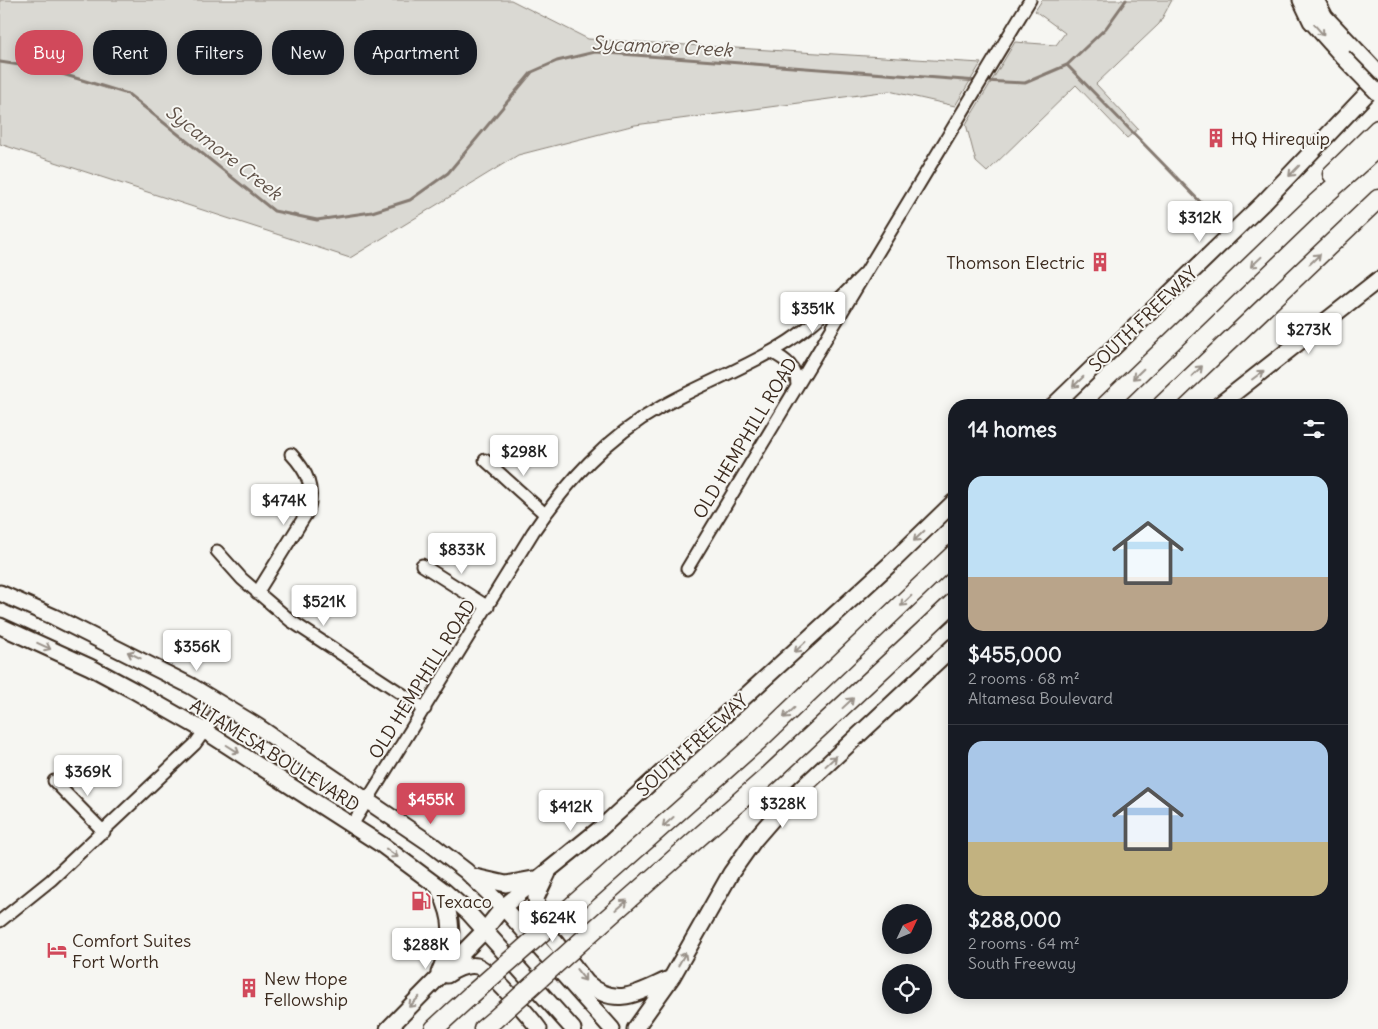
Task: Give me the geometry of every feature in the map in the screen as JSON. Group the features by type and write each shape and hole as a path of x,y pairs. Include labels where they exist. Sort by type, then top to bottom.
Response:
{"highway":[{"path":"1316,203 1324,181 1378,129"},
{"name":"SOUTH FREEWAY","path":"1112,399 1316,203 1378,147"},
{"path":"1168,399 1370,211 1378,199"},
{"path":"434,1029 765,734 948,560"},
{"path":"489,1024 768,776 948,608"}],"main road":[{"path":"1301,0 1310,21 1348,52 1378,73"},
{"path":"1316,0 1348,52 1378,93"},
{"name":"SOUTH FREEWAY","path":"1060,399 1263,203 1378,82"},
{"path":"1227,399 1378,280"},
{"name":"SOUTH FREEWAY","path":"388,1029 485,930 502,907 602,827 889,565 948,508"},
{"name":"ALTAMESA BOULEVARD","path":"0,593 54,616 148,662 223,705 369,800 432,844 471,876 502,907 612,1029"},
{"name":"ALTAMESA BOULEVARD","path":"0,626 90,667 205,731 352,825 439,887 485,930 573,1029"},
{"path":"635,1029 647,1021 731,873 760,833 788,801 948,652"},
{"path":"559,860 540,886 536,898 536,910 539,921 587,983 607,996 619,998 633,996 672,977"},
{"path":"471,876 506,884 537,878"},
{"path":"436,982 450,946 452,933 450,913 439,887"},
{"path":"436,982 459,968 478,966 485,969 539,1029"}],"street":[{"name":"OLD HEMPHILL ROAD","path":"687,569 1030,0"},
{"name":"OLD HEMPHILL ROAD","path":"352,825 545,514 589,461 623,432 662,406 771,352 819,318 865,273"},
{"path":"771,352 793,366 797,385"},
{"path":"257,593 308,511 311,503 308,477 291,454"},
{"path":"485,460 545,514"},
{"path":"216,551 257,593 290,621 425,709"},
{"path":"422,565 488,607"},
{"path":"0,921 51,880 104,832 195,744 223,705"},
{"path":"54,781 104,832"}],"shaded area":[{"path":"0,0 511,0 588,39 981,63 955,106 889,91 635,125 518,155 350,258 0,144"},
{"path":"1042,0 1172,0 1159,24 1096,84 1138,129 1127,138 1076,85 987,172 976,162 966,124 1015,42 1056,45 1065,33 1035,11"}],"waterway":[{"name":"Sycamore Creek","path":"984,81 1025,83 1067,65 1106,28 1126,0"},
{"name":"Sycamore Creek","path":"0,62 46,69 128,94 274,211 317,220 372,212 410,200 448,173 532,72 557,61 595,52 978,81"},
{"path":"1067,65 1211,213"}],"place":[{"name":"HQ Hirequip","path":"1216,138"},
{"name":"Thomson Electric","path":"1100,262"},
{"name":"Texaco","path":"421,901"},
{"name":"Comfort Suites Fort Worth","path":"57,950"},
{"name":"New Hope Fellowship","path":"249,988"}]}
